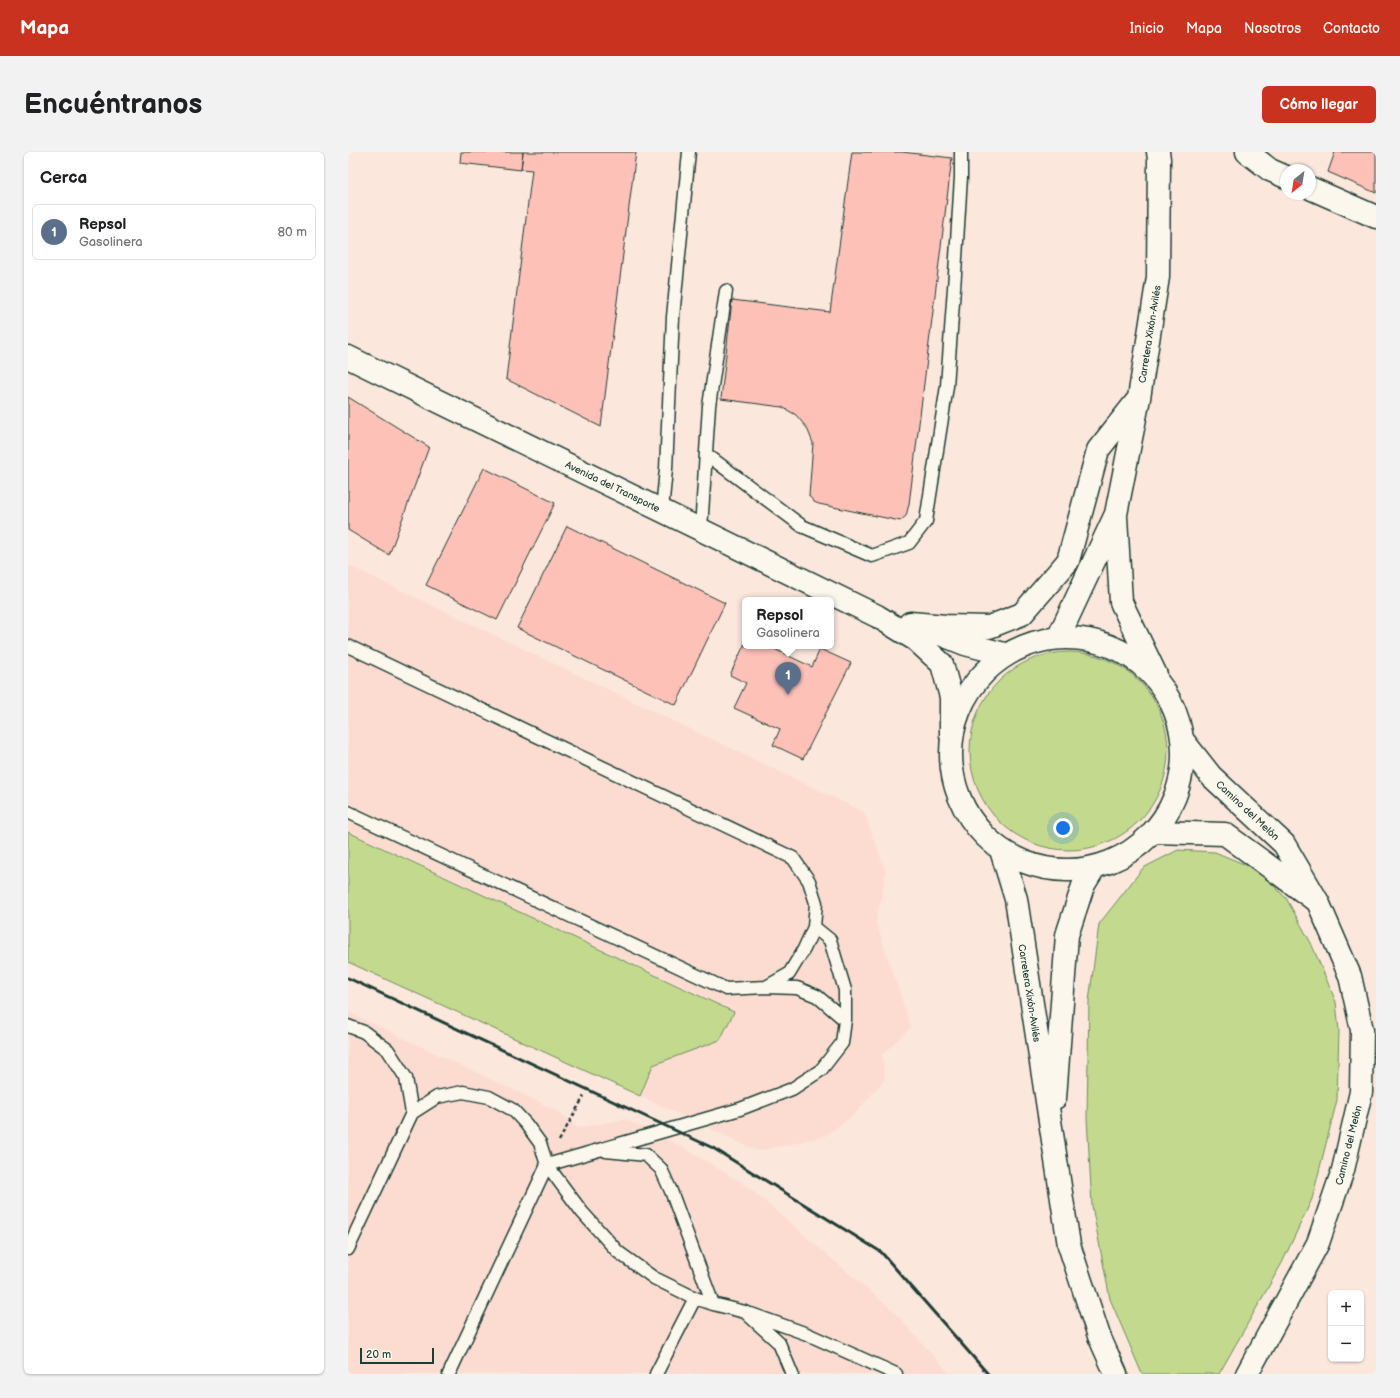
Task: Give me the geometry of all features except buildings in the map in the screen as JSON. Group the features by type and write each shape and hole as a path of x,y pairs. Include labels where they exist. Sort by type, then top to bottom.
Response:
{"main road":[{"name":"Carretera Xixón-Avilés","path":"1058,636 1116,514 1139,398 1158,277 1158,152"},
{"path":"1247,152 1270,170 1280,174"},
{"path":"1316,191 1376,217"},
{"name":"Avenida del Transporte","path":"348,357 877,616"},
{"path":"877,616 910,623 989,627 1022,614 1068,561 1098,450 1139,398"},
{"name":"Carretera Xixón-Avilés","path":"1116,514 1121,602 1156,676"},
{"path":"877,616 916,640 942,664 951,697 952,777 974,825 1002,850 1054,870 1094,868 1129,854 1155,832 1177,796 1185,743"},
{"path":"910,623 965,644 1004,654"},
{"path":"951,735 960,704 982,673 1004,654 1058,636 1113,645 1156,676"},
{"name":"Camino del Melón","path":"1156,676 1185,743 1211,776 1284,844 1318,902 1350,976 1362,1030 1361,1092 1343,1170 1318,1243 1247,1374"},
{"path":"1155,832 1225,834 1318,902"},
{"name":"Carretera Xixón-Avilés","path":"1002,850 1016,899 1069,1245 1099,1336 1116,1374"},
{"name":"Carretera Xixón-Avilés","path":"1052,1137 1067,935 1083,886 1094,868"}],"lane":[{"path":"662,510 666,469 673,317 689,152"},
{"path":"706,454 802,526 872,556 909,543 926,521 946,386 955,274 961,177 961,152"},
{"path":"701,529 709,406 726,291"},
{"path":"348,646 793,858 810,881 816,904 814,927 804,949 789,974 766,987"},
{"path":"348,812 726,989 766,987 797,988 817,996 845,1020"},
{"path":"449,1374 547,1165 740,1109 792,1089 821,1070 842,1043 845,1020 844,990 830,940 814,927"},
{"path":"348,1026 364,1032 388,1050 406,1078 412,1113"},
{"path":"348,1249 412,1113 437,1097 463,1092 490,1097 513,1110 526,1124 540,1143 547,1165 582,1212 618,1252 654,1278 694,1298 745,1312 807,1334 896,1374"},
{"path":"600,1150 646,1155 661,1169 671,1191 713,1304"},
{"path":"656,1374 694,1298"},
{"path":"745,1312 780,1344 792,1374"}],"path":[{"path":"547,1165 584,1096"}],"shaded area":[{"path":"348,565 864,812 886,872 876,922 911,1027 882,1055 885,1079 853,1116 823,1137 758,1151 640,1096 652,1065 720,1040 734,1011 348,831"},
{"path":"348,1012 560,1112 577,1128 625,1119 685,1148 748,1187 892,1310 950,1374 348,1374"}],"green space":[{"path":"1069,652 1088,654 1107,660 1124,669 1139,681 1151,696 1160,713 1166,732 1168,751 1166,770 1160,789 1151,806 1139,821 1124,833 1107,842 1088,848 1069,850 1050,848 1031,842 1014,833 999,821 987,806 978,789 972,770 970,751 972,732 978,713 987,696 999,681 1014,669 1031,660 1050,654"},
{"path":"348,832 734,1012 720,1040 653,1065 640,1096 348,962"},
{"path":"1178,850 1215,852 1258,870 1286,898 1311,943 1336,1002 1339,1030 1337,1100 1312,1199 1282,1263 1219,1374 1142,1374 1110,1299 1092,1206 1087,1118 1089,1001 1099,924 1143,868"}],"railway":[{"path":"348,978 713,1148 881,1252 988,1374"}],"place":[{"name":"Repsol","path":"788,695"}]}
